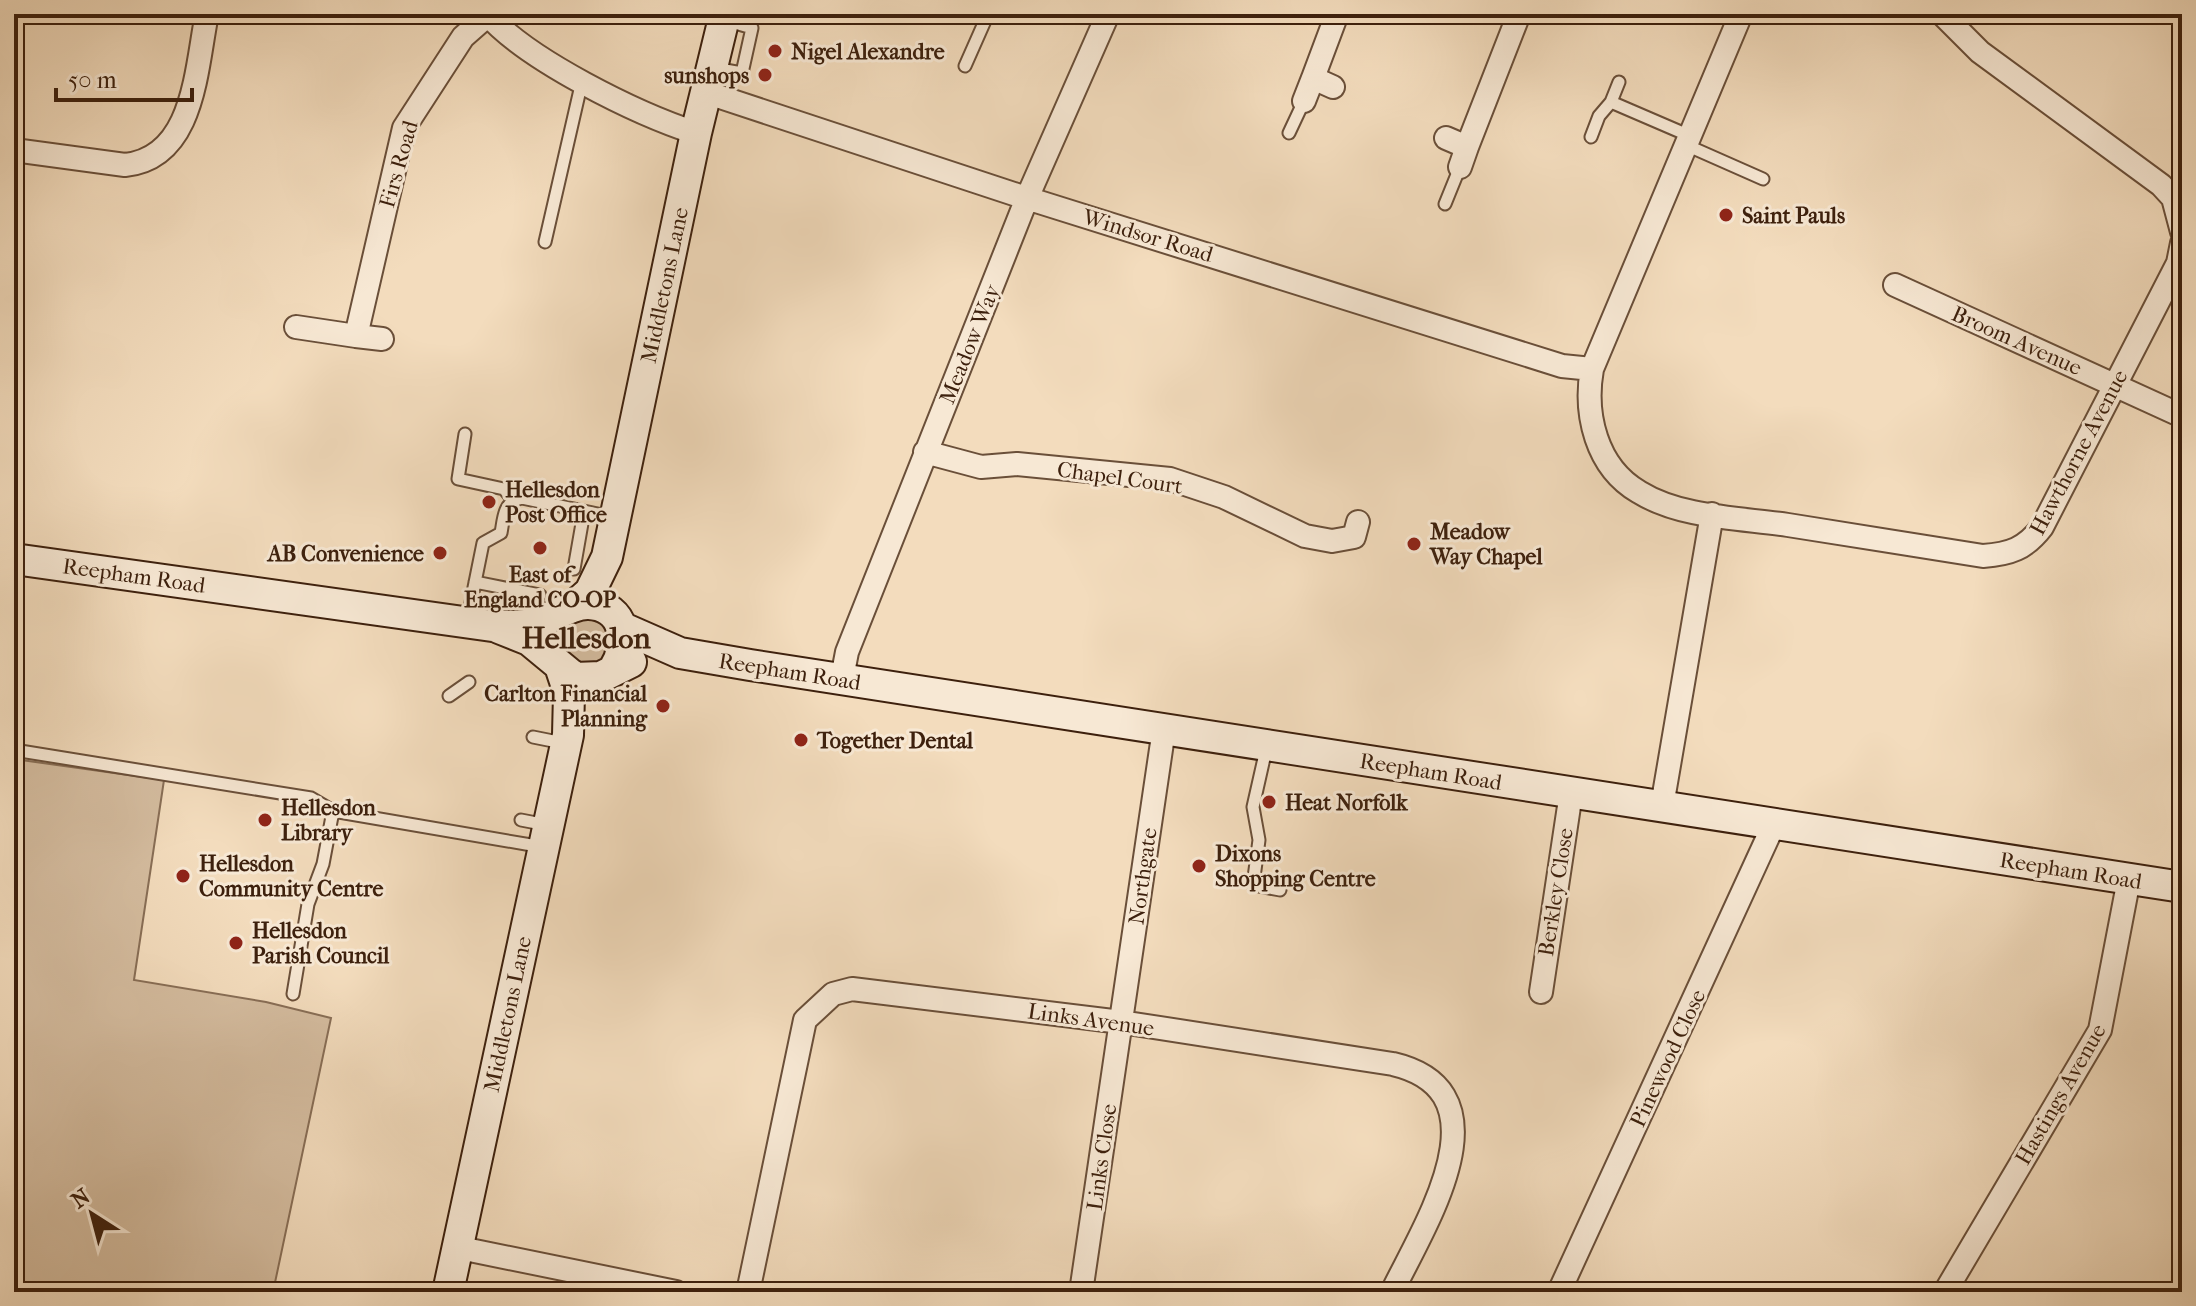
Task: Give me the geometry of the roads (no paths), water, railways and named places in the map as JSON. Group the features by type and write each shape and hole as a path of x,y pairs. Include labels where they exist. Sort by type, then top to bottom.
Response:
{"street":[{"path":"14,150 125,165 141,163 159,151 175,137 186,117 207,14"},
{"name":"Meadow Way","path":"842,678 847,652 925,452 1027,198 1108,14"},
{"path":"1304,101 1323,82 1337,14"},
{"path":"1446,138 1464,157 1519,14"},
{"name":"Hawthorne Avenue","path":"1741,14 1592,369 1588,393 1598,446 1615,471 1638,492 1667,504 1712,514 1983,556 2015,552 2029,544 2042,527 2178,263 2182,243"},
{"path":"1942,14 1980,52 2161,185 2173,198 2182,232"},
{"name":"Firs Road","path":"356,336 404,128 463,37 488,15 520,44 582,80 670,125 696,133"},
{"name":"Middletons Lane","path":"558,605 590,592 607,557 696,133 725,17"},
{"name":"Windsor Road","path":"708,80 1027,198 1562,366 1592,369"},
{"name":"Broom Avenue","path":"1895,285 2182,416"},
{"path":"296,327 382,339"},
{"name":"Chapel Court","path":"925,452 981,467 1017,464 1170,479 1224,497 1305,536 1332,541 1360,534"},
{"path":"1662,806 1712,514"},
{"name":"Middletons Lane","path":"607,557 608,586 619,622"},
{"name":"Reepham Road","path":"14,559 479,624 533,624 558,605 587,603 603,607 619,622 680,653"},
{"path":"558,605 549,638 558,666"},
{"path":"608,673 623,655 619,622"},
{"name":"Reepham Road","path":"479,624 529,640 575,678 608,673 642,658 680,653 2182,887"},
{"name":"Middletons Lane","path":"558,666 569,693 567,739"},
{"name":"Middletons Lane","path":"448,1292 460,1248 537,831 567,739 608,673"},
{"name":"Northgate","path":"1121,1022 1164,729"},
{"name":"Berkley Close","path":"1541,992 1571,793"},
{"name":"Pinewood Close","path":"1559,1292 1774,824"},
{"name":"Hastings Avenue","path":"1945,1292 2100,1030 2129,879"},
{"name":"Links Avenue","path":"748,1292 798,1041 805,1020 816,1006 833,994 852,989 1121,1022 1406,1067 1432,1084 1445,1099 1452,1116 1453,1157 1392,1292"},
{"name":"Links Close","path":"1081,1292 1121,1022"},
{"path":"460,1248 676,1292"}],"lane":[{"path":"965,66 988,14"},
{"path":"545,242 582,80"},
{"path":"1591,137 1619,82"},
{"path":"1289,133 1304,101"},
{"path":"1611,102 1763,179"},
{"path":"1445,204 1464,157"},
{"path":"465,434 458,479 504,489 513,500"},
{"path":"479,624 475,582 483,543 501,533 506,506 513,500 522,498 616,518"},
{"path":"574,569 584,512"},
{"path":"475,582 558,605"},
{"path":"449,696 469,682"},
{"path":"533,737 567,739"},
{"path":"1267,744 1253,807 1259,840 1253,885 1280,890"},
{"path":"14,750 311,798 333,811 537,831"},
{"path":"293,994 308,904 323,864 333,811"}],"place":[{"name":"Nigel Alexandre","path":"775,51"},
{"name":"sunshops","path":"765,75"},
{"name":"Saint Pauls","path":"1726,215"},
{"name":"Hellesdon Post Office","path":"489,502"},
{"name":"Meadow Way Chapel","path":"1414,544"},
{"name":"East of England CO-OP","path":"540,548"},
{"name":"AB Convenience","path":"440,553"},
{"name":"Carlton Financial Planning","path":"663,706"},
{"name":"Together Dental","path":"801,740"},
{"name":"Heat Norfolk","path":"1269,802"},
{"name":"Hellesdon Library","path":"265,820"},
{"name":"Dixons Shopping Centre","path":"1199,866"},
{"name":"Hellesdon Community Centre","path":"183,876"},
{"name":"Hellesdon Parish Council","path":"236,943"}],"district":[{"name":"Hellesdon","path":"586,638"}]}
